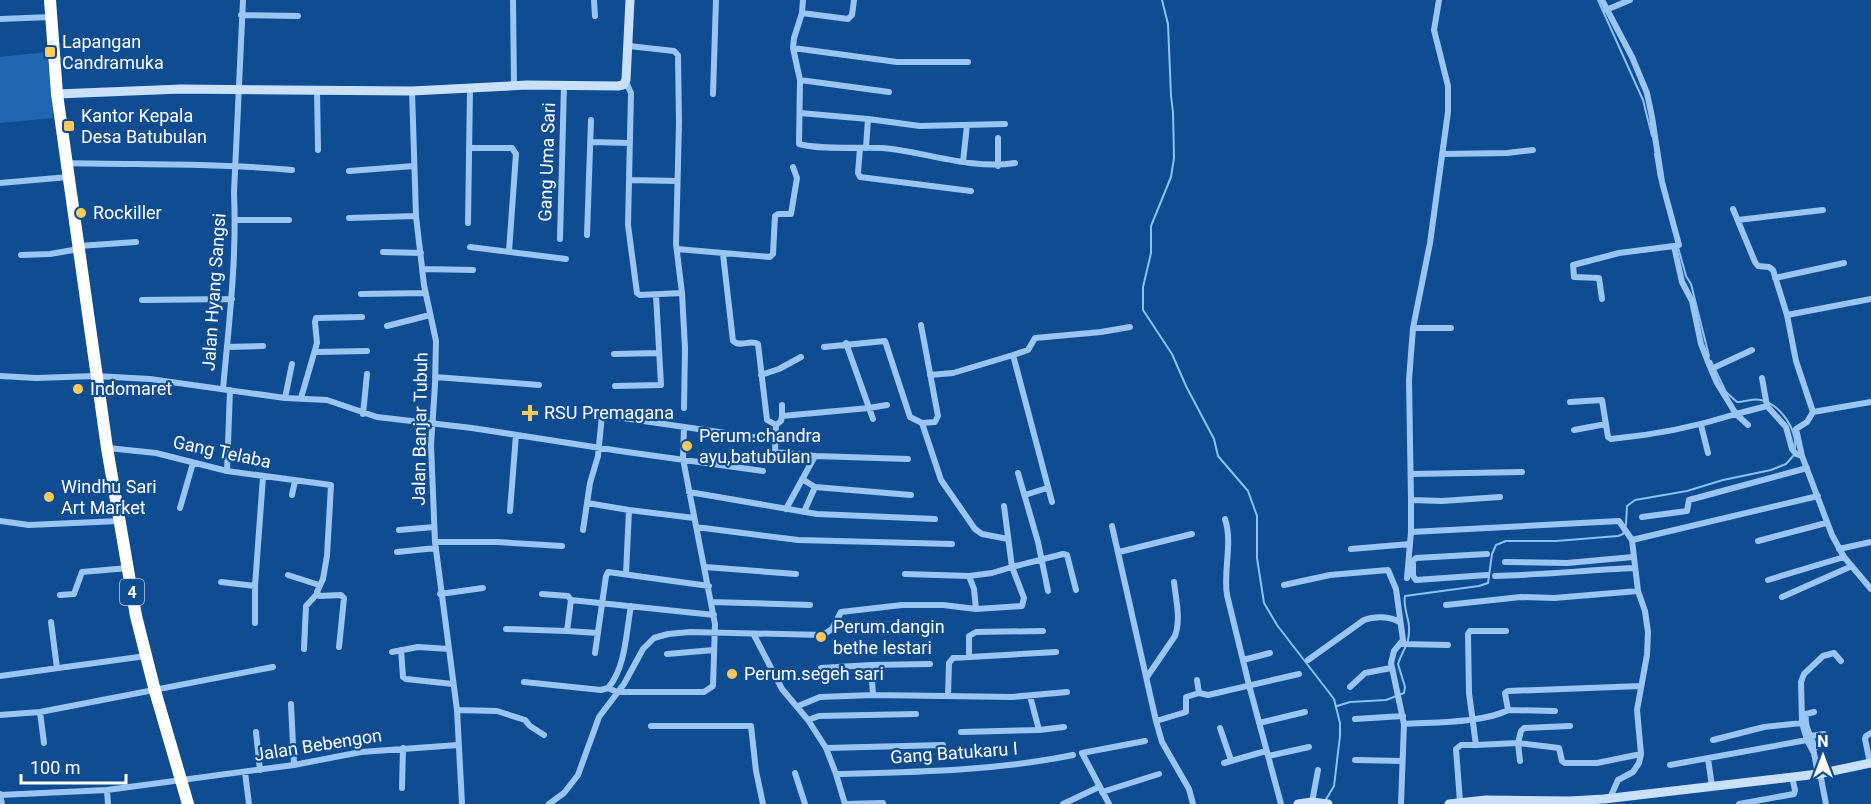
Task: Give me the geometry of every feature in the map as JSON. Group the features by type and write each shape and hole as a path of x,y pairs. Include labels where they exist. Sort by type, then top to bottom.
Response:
{"highway":[{"name":"4","path":"50,0 57,94 107,448 146,656 188,804"}],"street":[{"name":"Jalan Hyang Sangsi","path":"243,0 232,299 223,388 285,398 337,402 363,414 377,417 763,471"},
{"path":"513,0 514,86"},
{"path":"594,0 595,16"},
{"path":"630,0 626,82 631,93 628,225 637,293 640,295 682,293"},
{"path":"713,94 716,0"},
{"path":"803,0 793,48 800,80 800,144 885,149 998,166 1015,163"},
{"path":"802,13 848,19 852,15 854,0"},
{"path":"1410,577 1409,380 1413,328 1431,243 1449,96 1434,30 1438,0"},
{"path":"1602,0 1632,57 1647,93 1653,117 1662,182 1679,245 1618,253 1573,265 1574,277 1599,278 1602,299"},
{"path":"1606,9 1630,0"},
{"path":"241,15 298,16"},
{"path":"0,19 51,17"},
{"path":"629,46 676,51 678,55 680,88 677,249 685,348 684,408"},
{"path":"793,48 897,62 968,62"},
{"path":"800,80 889,92"},
{"path":"57,94 181,89 412,91 514,86 618,86 626,82"},
{"name":"Gang Uma Sari","path":"560,239 564,85"},
{"path":"468,222 470,88"},
{"path":"317,90 320,131 318,150"},
{"name":"Jalan Banjar Tubuh","path":"412,91 416,216 425,293 435,333 431,445 435,545 456,710 462,804"},
{"path":"800,113 868,118 920,126 1005,124"},
{"path":"868,118 858,173 860,177 971,191"},
{"path":"587,235 591,120"},
{"path":"963,162 967,125"},
{"path":"998,138 998,166"},
{"path":"591,142 630,143"},
{"path":"469,148 512,148 516,154 509,251"},
{"path":"1442,154 1507,153 1533,150"},
{"path":"67,163 236,165 292,170"},
{"path":"349,171 414,166"},
{"path":"677,249 768,257 772,255 775,216 778,213 791,214 797,178 793,167"},
{"path":"0,183 69,177"},
{"path":"629,180 677,181"},
{"path":"1733,209 1755,262 1759,266 1771,268 1775,278 1787,315 1796,361 1813,412"},
{"path":"1738,220 1823,210"},
{"path":"349,218 416,216"},
{"path":"235,220 289,220"},
{"path":"21,255 50,254 79,248 136,242"},
{"path":"1674,246 1682,282 1692,301 1701,344 1711,369 1736,414 1748,425"},
{"path":"470,247 566,259"},
{"path":"383,252 420,254"},
{"path":"723,254 733,341 738,344 752,342 758,345 767,420 776,425"},
{"path":"1775,278 1844,263"},
{"path":"423,269 473,270"},
{"path":"361,294 425,293"},
{"path":"615,386 661,385 656,295"},
{"path":"142,300 232,299"},
{"path":"1787,315 1871,299"},
{"path":"387,326 430,315"},
{"path":"301,398 316,352 318,339 316,318 362,317"},
{"path":"824,347 885,341 908,414 914,420 922,423 935,422 938,419 921,324"},
{"path":"930,375 954,373 1028,350 1035,338 1130,327"},
{"path":"1413,328 1451,328"},
{"path":"846,344 873,418"},
{"path":"227,347 263,346"},
{"path":"1711,369 1752,350"},
{"path":"316,352 367,351"},
{"path":"614,354 659,353"},
{"path":"1013,355 1052,502"},
{"path":"761,375 779,369 801,357"},
{"path":"285,398 292,364"},
{"path":"363,414 367,374"},
{"path":"0,376 36,378 96,376 150,379 223,388"},
{"path":"435,377 539,385"},
{"path":"1762,378 1767,406 1786,427 1792,449 1802,456"},
{"path":"227,471 231,390"},
{"path":"1570,402 1601,399 1608,437 1611,439 1644,436 1701,425 1767,406"},
{"path":"1871,402 1813,412 1807,422 1796,429 1802,456 1826,523 1844,557 1871,589"},
{"path":"782,405 781,421 776,425 775,452 814,456 908,459"},
{"path":"782,416 887,405"},
{"path":"583,530 590,483 599,448 602,415 775,440"},
{"path":"922,423 941,480 975,529 982,534 1008,538"},
{"path":"1574,430 1606,424"},
{"path":"1701,425 1708,453"},
{"path":"524,682 601,690 608,688 617,692 704,692 710,690 714,681 716,633 683,459 684,428"},
{"path":"510,511 516,435"},
{"name":"Gang Telaba","path":"107,448 144,451 227,471 330,485 328,544 325,571 320,585"},
{"path":"786,509 814,456"},
{"path":"180,508 193,463"},
{"path":"1642,517 1688,511 1689,500 1807,468"},
{"path":"1411,474 1522,472"},
{"path":"1018,473 1048,591"},
{"path":"255,623 255,586 263,477"},
{"path":"802,479 814,487 910,495"},
{"path":"292,495 295,481"},
{"path":"804,512 814,487"},
{"path":"1025,495 1047,488"},
{"path":"689,492 804,512 935,519"},
{"path":"1632,540 1818,496"},
{"path":"1411,500 1442,501 1500,497"},
{"path":"587,503 694,518"},
{"path":"549,804 564,793 578,775 599,717 617,692 642,649 654,638 690,632 823,635 832,629 839,613 844,611 902,605 944,605 976,609 1022,606 1024,598 1012,567 1004,506"},
{"path":"626,574 629,510"},
{"path":"1225,519 1228,534 1226,588 1242,660 1281,804"},
{"path":"1411,532 1618,520 1632,540 1634,568 1648,632 1645,673 1637,710 1641,754 1637,769 1618,780 1606,800"},
{"path":"0,521 29,525 120,521"},
{"path":"1758,541 1826,523"},
{"path":"1113,526 1156,721 1162,742 1189,789 1192,804"},
{"path":"399,530 434,527"},
{"path":"696,527 798,540 952,544"},
{"path":"1119,552 1192,534"},
{"path":"397,552 435,545 490,542 562,546"},
{"path":"1839,549 1871,542"},
{"path":"1351,549 1410,544"},
{"path":"1396,589 1410,577 1413,561 1416,558 1487,554"},
{"path":"905,574 969,576 992,573 1041,559 1066,555 1076,590"},
{"path":"1505,562 1567,563 1633,557"},
{"path":"1768,580 1844,557"},
{"path":"1782,597 1852,566"},
{"path":"705,567 796,574"},
{"path":"60,595 74,594 82,572 128,568"},
{"path":"1496,576 1634,568"},
{"path":"1284,585 1330,575 1388,570 1396,589 1402,644 1393,656 1391,668 1404,724 1401,804"},
{"path":"595,653 607,574 610,572 708,586"},
{"path":"288,575 320,585 317,594 306,606 304,649"},
{"path":"1410,577 1416,580 1487,575"},
{"path":"969,576 974,589 976,609"},
{"path":"221,582 255,586"},
{"path":"1147,677 1177,629 1174,582"},
{"path":"440,594 483,588"},
{"path":"1446,605 1521,597 1554,598 1638,591"},
{"path":"317,594 341,595 344,598 339,647"},
{"path":"542,594 568,596 571,600 603,604 714,615"},
{"path":"567,631 571,600"},
{"path":"711,602 810,605"},
{"path":"608,688 624,648 631,606"},
{"path":"1308,660 1364,620 1375,617 1399,621"},
{"path":"51,622 57,668"},
{"path":"506,629 598,633"},
{"path":"969,657 969,636 976,632 1043,630"},
{"path":"1476,745 1469,693 1467,634 1470,631 1506,631"},
{"path":"754,635 782,689 798,706 826,748 845,804 883,803"},
{"path":"1402,644 1448,645"},
{"path":"392,652 428,647 449,649"},
{"path":"401,650 403,677 406,679 453,684"},
{"path":"667,654 714,650"},
{"path":"948,696 950,659 1056,652"},
{"path":"1242,660 1270,653"},
{"path":"1826,804 1816,751 1802,723 1801,682 1804,674 1827,654 1834,653 1841,661"},
{"path":"0,676 146,656"},
{"path":"821,668 930,664"},
{"path":"871,665 873,695"},
{"path":"0,715 40,712 273,667"},
{"path":"1350,687 1365,673 1391,668"},
{"path":"1156,721 1184,713 1186,697 1199,693 1206,696 1299,674"},
{"path":"1197,680 1199,693"},
{"path":"1508,710 1505,693 1508,691 1641,686"},
{"path":"798,706 820,697 1030,696 1067,692"},
{"path":"1030,696 1039,730"},
{"path":"291,704 294,765"},
{"path":"456,710 497,711 525,720 544,735"},
{"path":"1404,724 1473,719 1508,710 1555,711"},
{"path":"40,712 44,743"},
{"path":"1259,723 1305,712"},
{"path":"1808,738 1805,716 1814,712"},
{"path":"808,720 819,716 916,714"},
{"path":"1355,719 1403,716"},
{"path":"1713,740 1764,727 1802,723"},
{"path":"651,726 751,726 756,771 763,804"},
{"path":"961,732 1039,730 1064,726"},
{"path":"1520,761 1518,743 1524,728 1570,726"},
{"path":"1220,728 1228,762 1309,747"},
{"path":"256,732 260,770"},
{"path":"1670,765 1824,734"},
{"path":"1449,804 1606,800 1819,774 1871,763 1865,737 1871,734"},
{"path":"1109,804 1082,753 1145,741"},
{"path":"1460,802 1456,750 1461,745 1518,743 1558,748 1562,761 1565,763 1605,762 1641,754"},
{"name":"Jalan Bebengon","path":"0,795 107,790 294,765 361,752 458,745"},
{"path":"826,748 943,745"},
{"path":"402,788 403,748"},
{"name":"Gang Batukaru I","path":"836,774 996,767 1073,755"},
{"path":"1708,759 1713,786"},
{"path":"1355,760 1402,761"},
{"path":"1312,802 1318,770"},
{"path":"245,772 249,804"},
{"path":"795,773 805,804"},
{"path":"1064,804 1101,789 1159,774"},
{"path":"1739,804 1794,794 1792,777"},
{"path":"107,790 108,804"},
{"path":"0,795 2,804"},
{"path":"1300,804 1312,802 1328,804"}],"shaded area":[{"path":"47,52 53,118 0,123 0,57"}],"waterway":[{"path":"1162,0 1168,24 1174,158 1171,177 1151,226 1151,253 1143,287 1143,310 1172,354 1214,439 1218,456 1248,491 1257,516 1257,558 1264,603 1277,625 1334,699 1340,723 1340,736 1334,786 1325,801"},
{"path":"1598,0 1643,100 1652,136"},
{"path":"1655,154 1659,178"},
{"path":"1678,247 1686,276 1691,284 1709,356"},
{"path":"1711,361 1726,392 1737,402 1761,400 1781,412 1790,426 1795,449"},
{"path":"1337,706 1350,702 1386,700 1404,693 1405,687 1398,664 1409,633 1405,596 1488,583 1492,554 1496,545 1506,541 1556,541 1618,536 1623,534 1627,506 1635,500 1687,491 1723,480 1771,470 1786,464 1794,455"}],"place":[{"name":"Lapangan Candramuka","path":"50,52"},
{"name":"Kantor Kepala Desa Batubulan","path":"69,126"},
{"name":"Rockiller","path":"81,213"},
{"name":"Indomaret","path":"78,389"},
{"name":"RSU Premagana","path":"530,413"},
{"name":"Perum.chandra ayu,batubulan","path":"687,446"},
{"name":"Windhu Sari Art Market","path":"49,497"},
{"name":"Perum.dangin bethe lestari","path":"821,637"},
{"name":"Perum.segeh sari","path":"732,674"}]}
